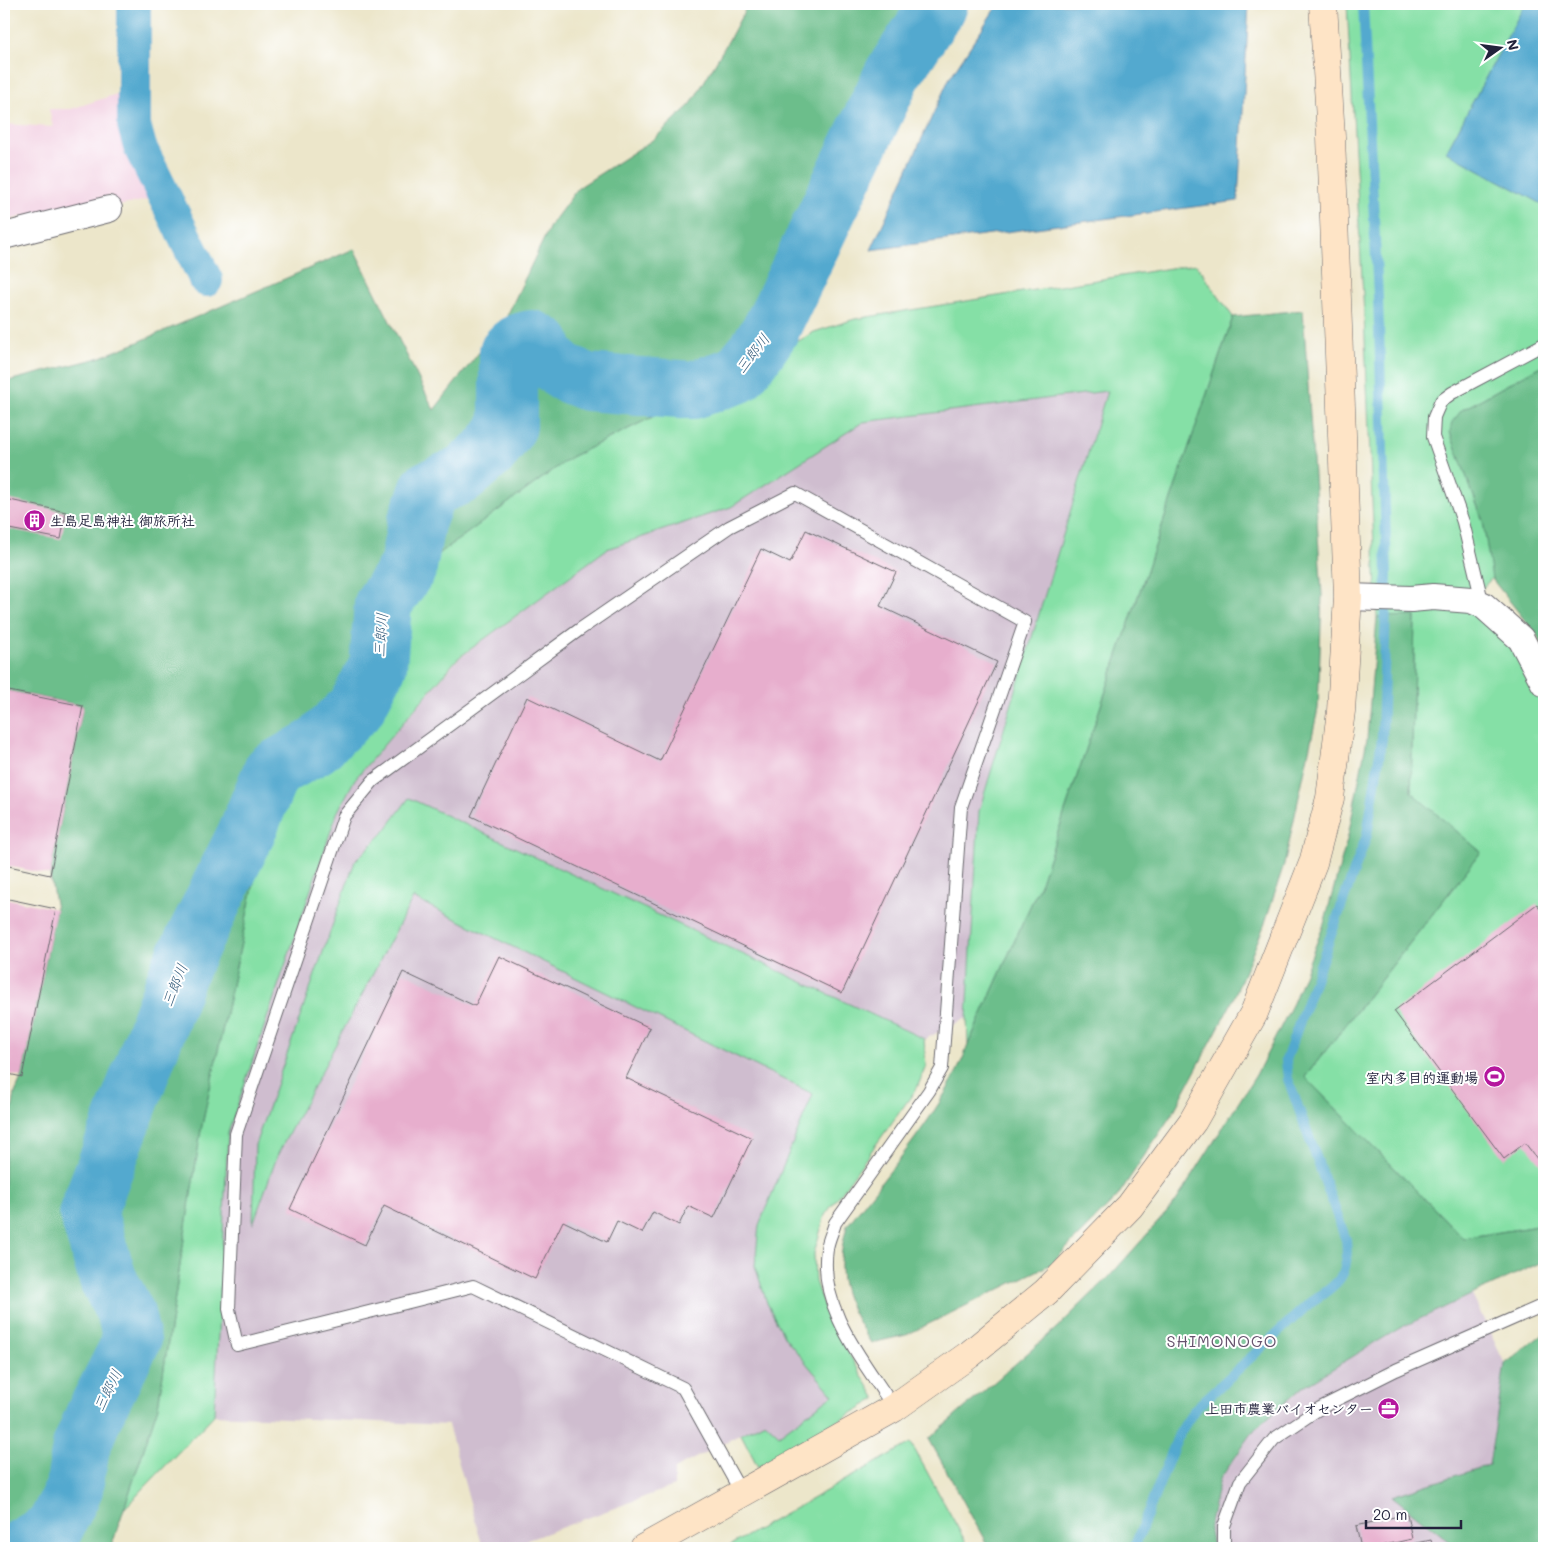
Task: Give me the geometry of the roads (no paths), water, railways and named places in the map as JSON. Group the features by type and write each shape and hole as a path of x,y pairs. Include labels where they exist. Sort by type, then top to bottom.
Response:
{"street":[{"path":"644,1548 894,1408 970,1354 1046,1292 1130,1206 1193,1121 1254,1013 1313,863 1330,798 1341,711 1348,597 1331,137 1323,4"},
{"path":"4,236 109,209"},
{"path":"1348,597 1410,599 1434,596 1471,600 1483,605 1521,639 1544,684"}],"lane":[{"path":"1483,605 1463,522 1433,437 1434,417 1440,401 1452,393 1544,344"},
{"path":"742,1494 684,1388 473,1286 237,1345 229,1309 236,1134 344,816 373,781 579,630 729,527 795,493 1025,622 961,807 942,1068 929,1091 835,1223 827,1248 828,1274 835,1313 848,1338 894,1408"},
{"path":"1224,1548 1224,1526 1240,1482 1274,1439 1320,1408 1396,1370 1544,1305"}],"water":[{"path":"998,4 1249,4 1238,201 871,250 949,79"},
{"path":"1525,4 1544,4 1544,205 1446,152"}],"waterway":[{"path":"134,4 134,125 140,147 206,280"},
{"name":"三郎川","path":"22,1548 54,1529 74,1489 81,1447 95,1413 132,1340 126,1314 108,1279 88,1212 180,968 245,836 272,771 316,746 356,708 378,666 383,604 408,567 416,523 429,489 462,475 492,449 508,426 508,352 518,343 532,339 543,345 547,358 565,373 587,382 693,390 737,375 771,329 893,74 939,4"},
{"path":"1134,1548 1179,1434 1195,1409 1312,1301 1330,1289 1341,1277 1346,1261 1346,1240 1288,1079 1286,1060 1367,835 1382,739 1387,573 1378,297 1363,4"}],"place":[{"name":"生島足島神社 御旅所社","path":"34,520"},
{"name":"室内多目的運動場","path":"1494,1077"},
{"name":"上田市農業バイオセンター","path":"1389,1408"}],"district":[{"name":"SHIMONOGO","path":"1222,1340"}]}
